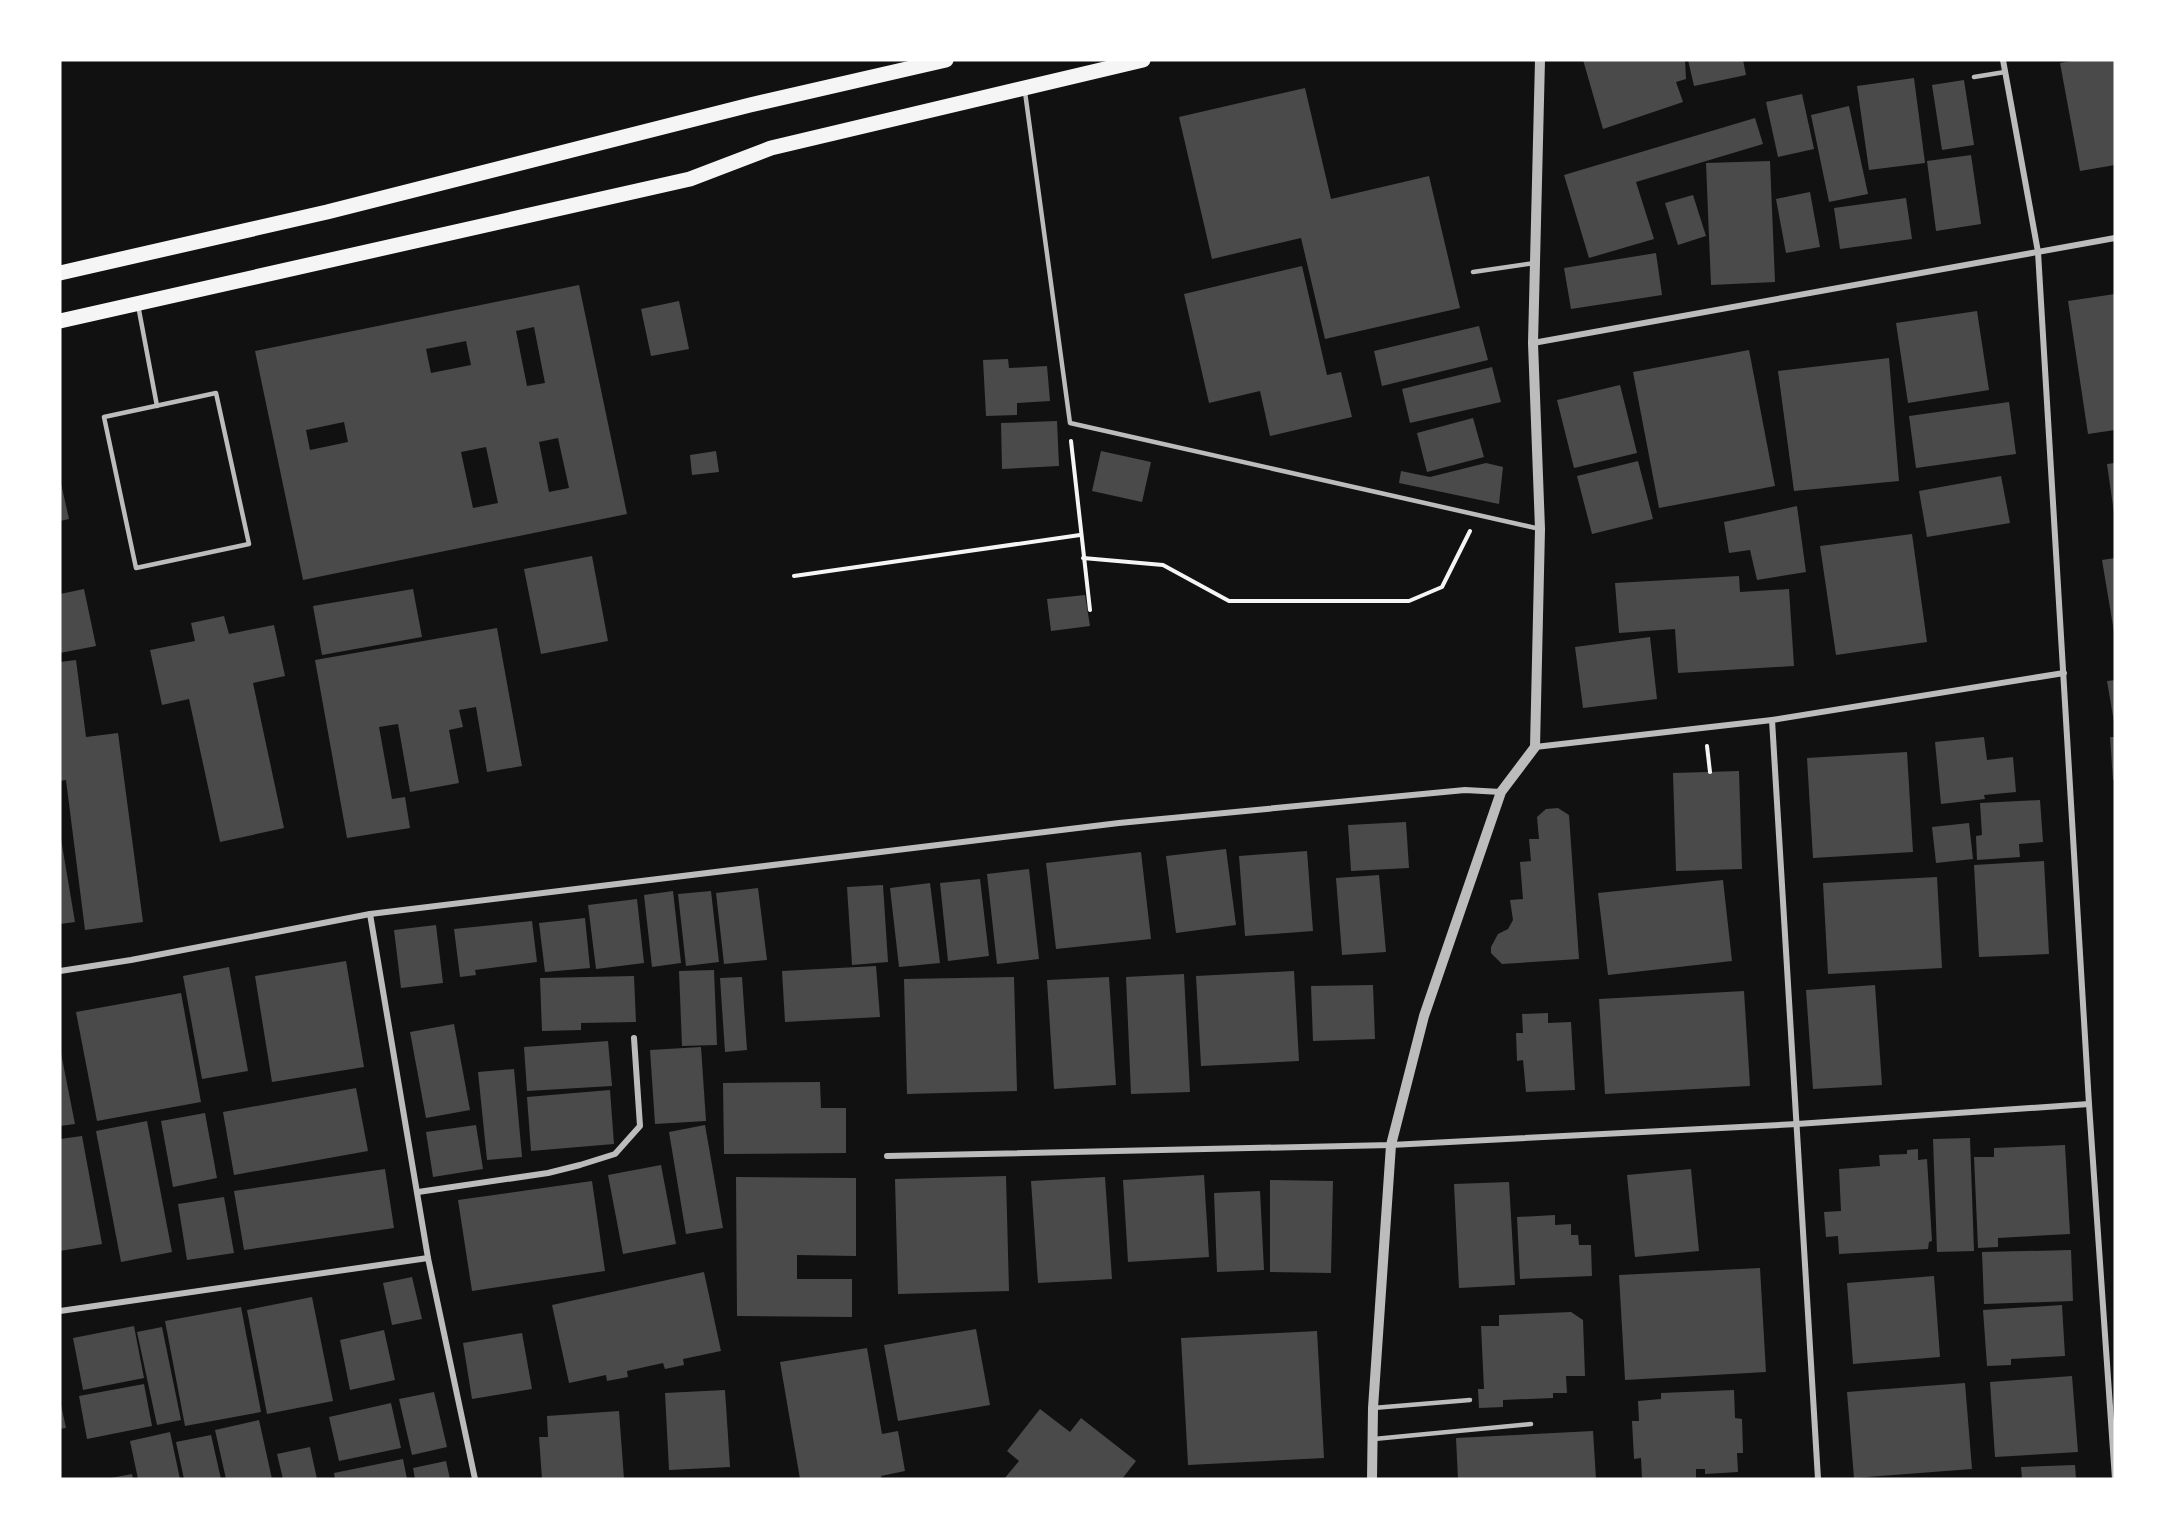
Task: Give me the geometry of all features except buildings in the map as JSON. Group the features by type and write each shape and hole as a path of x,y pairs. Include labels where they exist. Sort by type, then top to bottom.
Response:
{"main road":[{"path":"60,273 327,212 750,105 946,60"},
{"path":"60,321 690,179 771,148 1143,60"}],"street":[{"path":"1372,1479 1371,1439 1391,1145 1424,1016 1501,792 1535,747 1540,529 1533,343 1540,60"},
{"path":"2003,60 2038,252 2089,1104 2115,1479"},
{"path":"1533,343 2115,238"},
{"path":"1535,747 1772,720 2064,673"},
{"path":"1772,720 1818,1479"},
{"path":"60,971 131,960 370,914 1119,823 1465,790 1501,792"},
{"path":"370,914 428,1258 475,1479"},
{"path":"418,1192 548,1173 615,1154 640,1126 634,1038"},
{"path":"887,1156 1391,1145 1797,1124 2089,1104"},
{"path":"60,1311 428,1258"}],"lane":[{"path":"1974,77 2006,72"},
{"path":"1024,88 1070,423 1540,529"},
{"path":"1473,272 1535,263"},
{"path":"138,304 157,406"},
{"path":"216,393 249,544 136,568 104,417 157,406 216,393"},
{"path":"1373,1408 1470,1400"},
{"path":"1371,1439 1531,1424"}],"path":[{"path":"1074,467 1089,609"},
{"path":"1083,558 1163,565 1229,602 1409,601 1442,587 1478,516"},
{"path":"794,576 1080,535"},
{"path":"1706,728 1710,772"}]}
